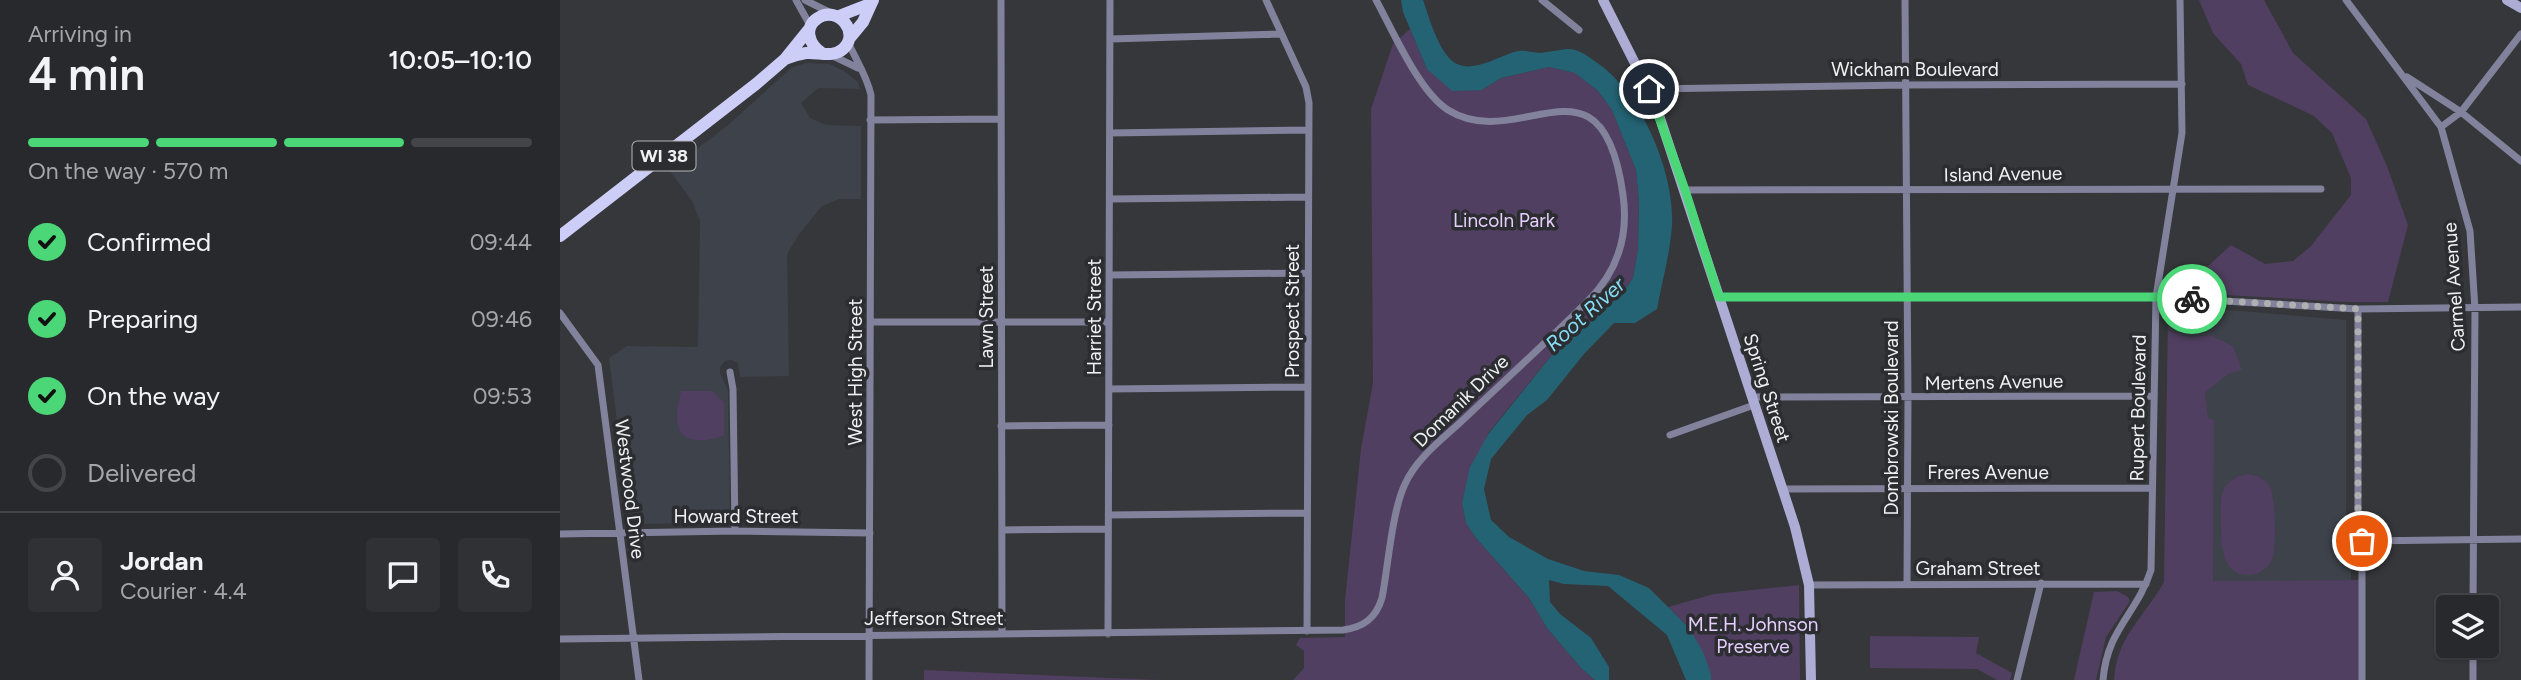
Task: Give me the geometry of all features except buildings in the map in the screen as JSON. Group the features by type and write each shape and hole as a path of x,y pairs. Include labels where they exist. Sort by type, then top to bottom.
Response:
{"main road":[{"name":"Spring Street","path":"1603,0 1649,89 1685,190 1795,527 1809,585 1811,680"},
{"path":"1611,16 1614,0"},
{"path":"2507,0 2521,8"},
{"name":"WI 38","path":"785,59 808,53 825,54 841,50 863,22 872,2"},
{"name":"WI 38","path":"560,236 756,84 785,59 820,16 836,15 872,2"},
{"path":"836,15 848,26 848,40"},
{"path":"810,28 812,44 825,54"}],"street":[{"path":"796,0 810,28"},
{"path":"805,0 836,15"},
{"name":"Lawn Street","path":"1000,0 1002,633"},
{"name":"Harriet Street","path":"1108,634 1110,0"},
{"name":"Prospect Street","path":"1266,0 1307,88 1307,631"},
{"name":"Domanik Drive","path":"1307,631 1352,629 1373,617 1382,598 1398,508 1406,480 1433,447 1604,284 1621,249 1624,229 1621,185 1614,154 1602,131 1589,118 1573,111 1558,110 1497,121 1479,121 1450,111 1439,104 1423,85 1376,0"},
{"path":"1543,0 1579,30"},
{"name":"Dombrowski Boulevard","path":"1905,0 1907,584"},
{"name":"Rupert Boulevard","path":"2103,680 2108,648 2146,584 2151,570 2156,297 2182,133 2180,0"},
{"name":"Carmel Avenue","path":"2346,0 2441,127 2470,230 2475,309 2473,595"},
{"path":"1110,39 1282,33"},
{"path":"2441,127 2461,112 2521,34"},
{"name":"West High Street","path":"848,40 871,95 869,680"},
{"path":"825,54 859,68"},
{"path":"2400,73 2461,112 2521,161"},
{"name":"Wickham Boulevard","path":"1649,89 2182,84"},
{"path":"870,120 1001,119"},
{"path":"1110,133 1308,130"},
{"name":"Island Avenue","path":"1685,190 2320,188"},
{"path":"1110,200 1308,197"},
{"path":"1110,275 1308,273"},
{"path":"1719,297 2156,297 2358,309 2521,307"},
{"path":"2358,309 2358,527 2362,541 2362,680"},
{"name":"Westwood Drive","path":"560,313 598,365 639,680"},
{"path":"871,322 1109,322"},
{"path":"730,372 733,389 735,531"},
{"path":"1109,389 1307,387"},
{"name":"Mertens Avenue","path":"1670,435 1752,401 2153,396"},
{"path":"1001,426 1109,425"},
{"name":"Freres Avenue","path":"1782,489 2151,488"},
{"path":"1109,515 1307,513"},
{"path":"1002,530 1108,529"},
{"name":"Howard Street","path":"560,534 735,531 870,533"},
{"path":"2362,541 2521,539"},
{"path":"2017,680 2041,583"},
{"name":"Graham Street","path":"1809,585 2146,584"},
{"name":"Jefferson Street","path":"560,639 1307,631"},
{"path":"2473,658 2473,680"}],"shaded area":[{"path":"806,63 830,64 858,82 860,89 818,88 801,103 810,118 826,125 861,126 861,199 839,199 822,206 787,254 789,376 740,377 738,363 731,360 725,361 720,367 728,390 730,521 630,524 609,358 627,346 698,347 700,221 692,201 669,170 727,126 791,68"},
{"path":"2168,305 2346,320 2346,532 2351,546 2351,580 2164,582"}],"green space":[{"path":"2199,0 2264,0 2293,53 2366,119 2387,166 2408,225 2388,302 2208,294 2207,267 2231,245 2265,264 2293,261 2311,246 2351,195 2351,178 2332,133 2314,116 2248,85 2241,64 2213,33"},
{"name":"Lincoln Park","path":"1410,29 1427,69 1482,90 1501,78 1549,67 1575,73 1598,91 1612,110 1636,170 1639,202 1638,250 1633,278 1622,294 1552,355 1489,432 1466,486 1462,503 1466,523 1476,538 1529,598 1547,628 1581,668 1595,680 1293,680 1304,668 1304,651 1296,645 1300,638 1345,637 1345,600 1361,449 1373,383 1371,109 1393,44"},
{"path":"2168,331 2190,338 2210,335 2233,346 2242,370 2228,374 2205,392 2208,418 2214,420 2213,581 2362,580 2362,680 2114,680 2116,664 2126,639 2164,582"},
{"path":"681,391 712,391 724,402 724,435 698,440 685,437 678,426 677,418"},
{"path":"2248,474 2263,479 2270,487 2275,525 2271,562 2261,572 2248,575 2232,569 2227,562 2222,545 2221,507 2223,490 2227,484"},
{"name":"M.E.H. Johnson Preserve","path":"1799,585 1800,680 1711,680 1711,674 1689,628 1668,607 1714,594"},
{"path":"2117,591 2130,601 2106,637 2096,680 2074,680 2094,592"},
{"path":"1870,636 1979,637 1976,653 2012,673 2010,680 1997,680 1977,669 1870,668"},
{"path":"924,670 1160,680 924,680"}],"water":[{"name":"Root River","path":"1401,0 1423,0 1440,45 1457,64 1480,65 1519,51 1540,53 1567,49 1582,53 1612,75 1627,92 1652,134 1668,181 1672,225 1657,309 1635,323 1614,323 1584,354 1547,400 1527,415 1491,459 1484,489 1491,520 1509,537 1548,559 1584,571 1619,575 1649,588 1689,628 1703,652 1711,680 1686,680 1667,635 1608,586 1564,584 1549,580 1550,602 1560,614 1591,638 1609,667 1609,680 1595,680 1581,668 1547,628 1529,598 1466,523 1462,503 1470,467 1489,433 1552,355 1622,294 1633,278 1638,250 1639,202 1636,170 1612,110 1598,91 1575,73 1549,67 1501,78 1482,90 1452,91 1427,69 1403,12"}],"way so far":[{"path":"2192,299 2358,309 2358,527 2362,541"}],"route":[{"path":"1649,89 1719,297 2192,299"}]}
